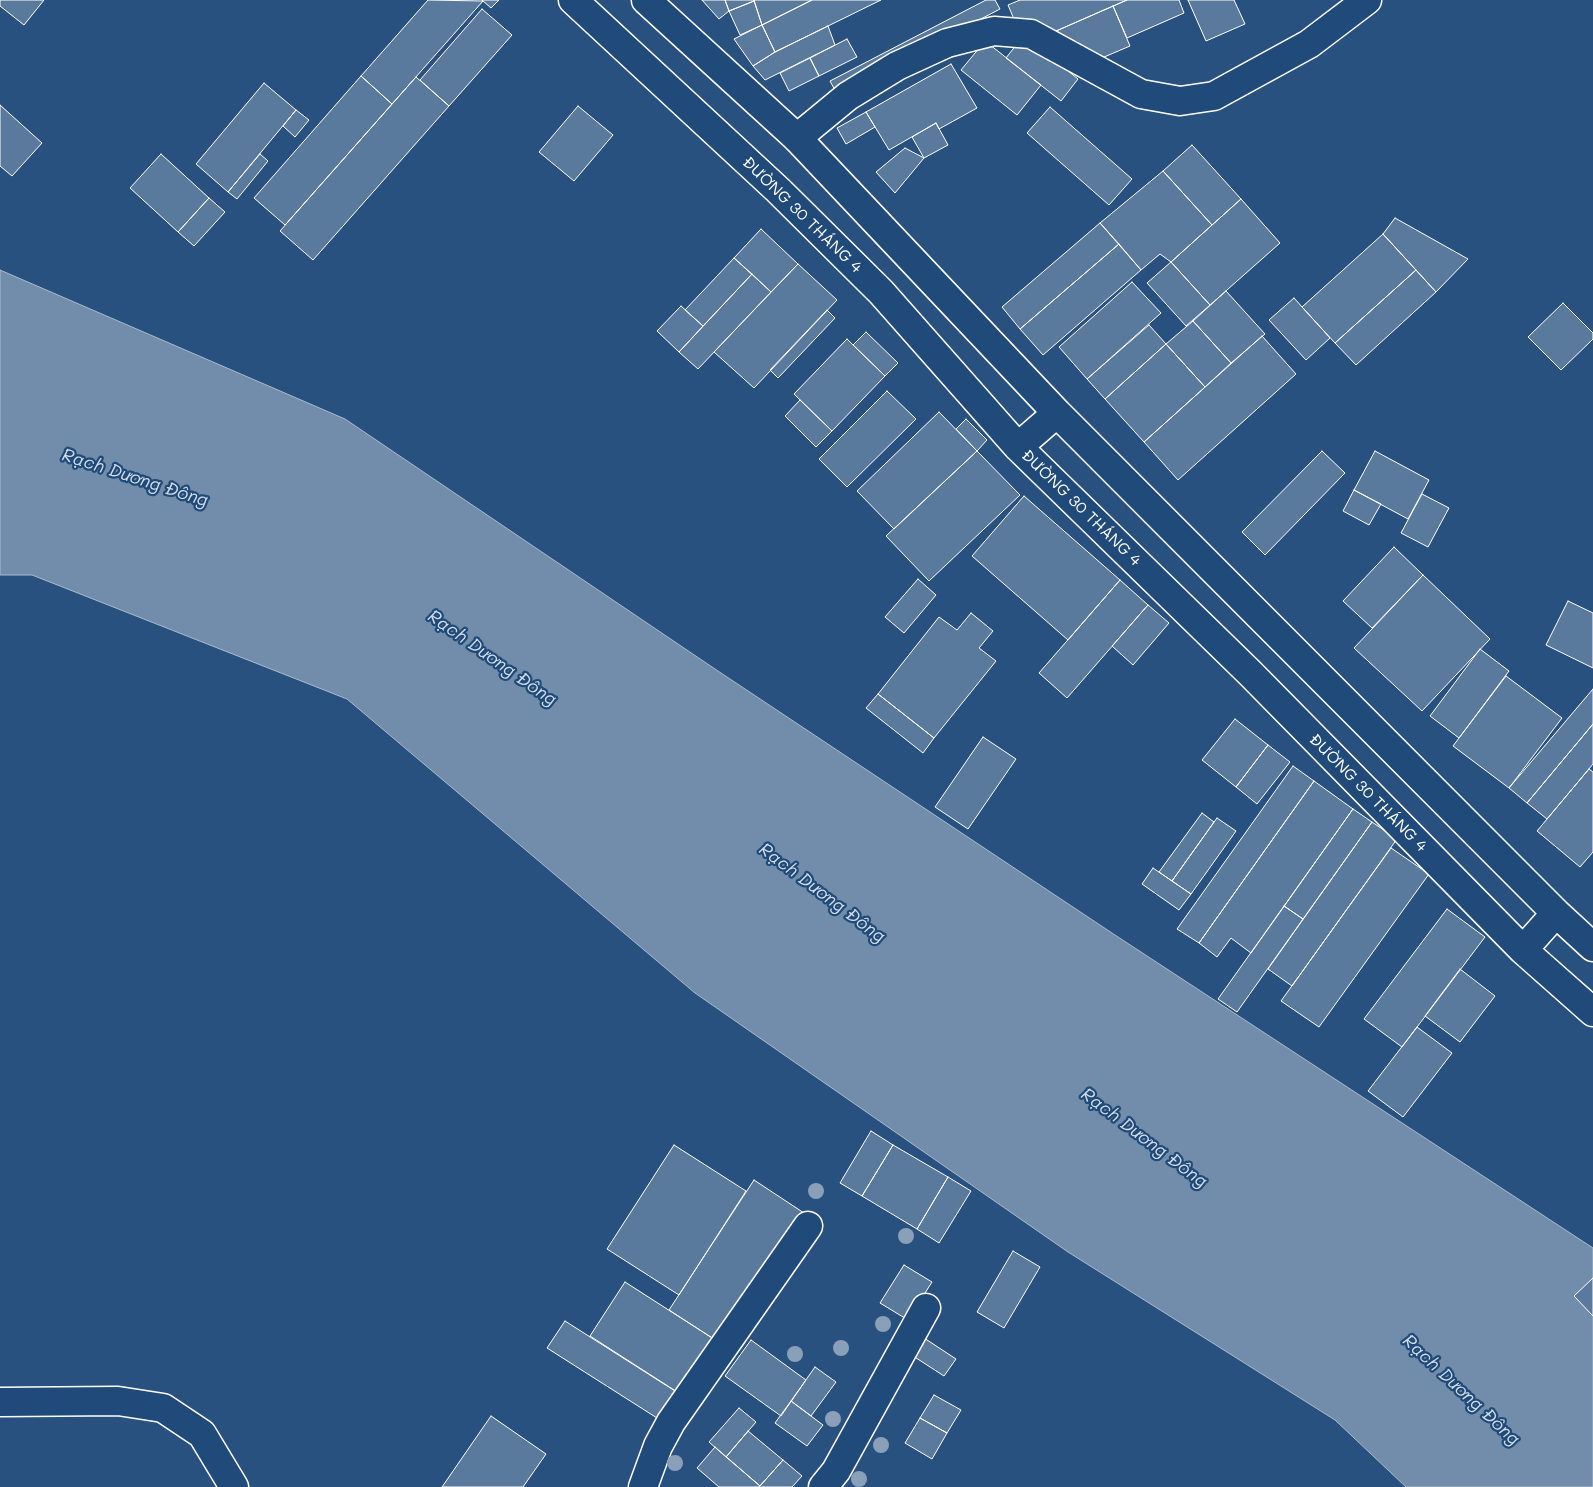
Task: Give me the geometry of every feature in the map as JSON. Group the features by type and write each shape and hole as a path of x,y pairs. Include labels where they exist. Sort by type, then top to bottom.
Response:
{"main road":[{"name":"ĐƯỜNG 30 THÁNG 4","path":"573,0 778,190 881,292 1018,447 1250,673 1523,950 1593,1012"},
{"path":"646,0 797,138 1056,413 1593,948"},
{"path":"797,138 848,96 897,66 947,43 985,33 994,31 1030,34 1141,94 1180,101 1214,96 1240,82 1309,44 1367,0"},
{"path":"1018,447 1056,413"},
{"path":"1523,950 1556,913"},
{"path":"643,1487 658,1446 671,1422 808,1226"},
{"path":"824,1487 836,1471 926,1308"},
{"path":"0,1402 118,1401 163,1408 202,1434 234,1487"}],"water":[{"name":"Rạch Dương Đông","path":"0,270 345,419 715,669 1115,935 1593,1248 1593,1487 1406,1487 1335,1420 1068,1252 695,993 347,699 32,575 0,575"}],"building":[{"path":"0,0 44,0 24,25 0,6"},
{"path":"428,0 483,1 392,104 361,76"},
{"path":"482,0 499,0 491,8"},
{"path":"702,0 725,0 729,11 719,19"},
{"path":"725,0 754,0 754,1 729,11"},
{"path":"754,0 812,0 762,25"},
{"path":"812,0 881,0 775,52 762,25"},
{"path":"986,0 995,0 1000,9 837,94 830,81"},
{"path":"1020,0 1127,0 1047,35 1019,31 1008,5"},
{"path":"1127,0 1179,0 1184,13 1127,38 1113,6"},
{"path":"1188,0 1234,0 1245,24 1206,41"},
{"path":"754,1 762,25 740,35 729,11"},
{"path":"1113,6 1130,46 1090,63 1047,35"},
{"path":"482,9 512,35 449,106 420,80"},
{"path":"762,25 775,52 753,66 734,39"},
{"path":"828,26 835,45 765,80 753,66 775,52"},
{"path":"1024,35 1078,79 1061,101 1006,58"},
{"path":"847,39 857,57 819,76 810,58"},
{"path":"985,41 1041,85 1017,115 961,70"},
{"path":"810,58 819,76 789,91 780,73"},
{"path":"951,64 977,108 939,129 936,123 889,150 866,112"},
{"path":"361,76 392,104 285,225 254,198"},
{"path":"416,77 449,106 313,260 280,231"},
{"path":"264,83 296,110 228,192 196,164"},
{"path":"0,105 42,143 12,176 0,166"},
{"path":"578,106 613,135 574,181 539,152"},
{"path":"1050,107 1132,179 1109,205 1027,133"},
{"path":"296,110 309,120 295,137 283,126"},
{"path":"866,112 875,127 846,144 837,128"},
{"path":"936,123 948,145 924,158 912,137"},
{"path":"1192,145 1241,199 1212,225 1163,171"},
{"path":"905,148 924,158 895,193 876,172"},
{"path":"161,154 209,198 178,232 130,188"},
{"path":"260,154 268,161 237,199 228,192"},
{"path":"1163,171 1212,225 1171,262 1160,254 1141,270 1100,223"},
{"path":"209,198 225,212 194,246 178,232"},
{"path":"1241,199 1280,243 1210,305 1171,262"},
{"path":"1395,218 1468,259 1436,292 1383,234"},
{"path":"1100,223 1119,244 1020,329 1002,307"},
{"path":"761,229 798,264 771,292 734,258"},
{"path":"1383,234 1416,270 1335,343 1302,307"},
{"path":"1119,244 1141,270 1043,355 1020,329"},
{"path":"734,258 752,274 703,326 685,310"},
{"path":"1171,262 1210,305 1186,326 1147,283"},
{"path":"798,264 837,300 754,388 714,352"},
{"path":"1416,270 1436,292 1356,365 1335,343"},
{"path":"752,274 771,292 698,369 679,352"},
{"path":"1132,282 1161,313 1087,379 1059,347"},
{"path":"1226,291 1265,334 1231,363 1193,321"},
{"path":"1294,298 1330,338 1306,360 1269,320"},
{"path":"1563,303 1593,333 1593,339 1561,370 1528,337"},
{"path":"681,306 703,326 679,352 657,331"},
{"path":"827,310 835,318 778,378 770,370"},
{"path":"1193,321 1231,363 1205,387 1166,344"},
{"path":"1149,325 1166,344 1105,399 1087,379"},
{"path":"866,332 898,363 885,376 853,345"},
{"path":"1262,336 1296,374 1178,480 1144,442"},
{"path":"847,339 885,376 832,431 794,394"},
{"path":"1166,344 1205,387 1144,442 1105,399"},
{"path":"887,391 916,419 847,487 819,459"},
{"path":"800,400 832,431 816,447 785,416"},
{"path":"939,412 977,451 894,529 857,491"},
{"path":"966,419 987,440 977,451 956,429"},
{"path":"977,451 1020,495 929,581 886,536"},
{"path":"1322,451 1345,473 1265,555 1242,532"},
{"path":"1375,451 1429,480 1408,519 1354,490"},
{"path":"1354,490 1381,504 1369,525 1343,511"},
{"path":"1422,494 1449,508 1428,547 1401,533"},
{"path":"1024,496 1120,580 1068,640 972,556"},
{"path":"1394,547 1423,575 1372,628 1343,601"},
{"path":"1423,575 1490,639 1422,711 1354,648"},
{"path":"918,579 936,595 904,633 885,617"},
{"path":"1120,580 1148,605 1067,698 1039,673"},
{"path":"1568,601 1593,613 1593,668 1546,645"},
{"path":"1148,605 1169,623 1133,665 1112,646"},
{"path":"971,613 993,631 979,648 996,661 934,738 878,694 939,617 957,630"},
{"path":"1480,649 1509,671 1459,738 1430,716"},
{"path":"1506,676 1562,718 1509,788 1453,746"},
{"path":"1593,689 1593,724 1527,803 1509,788"},
{"path":"878,694 934,738 923,753 866,708"},
{"path":"1235,719 1268,745 1236,787 1202,760"},
{"path":"1593,724 1593,764 1547,819 1527,803"},
{"path":"983,737 1016,759 968,829 935,807"},
{"path":"1268,745 1290,762 1257,804 1236,787"},
{"path":"1293,766 1314,781 1199,943 1177,929"},
{"path":"1589,769 1593,772 1593,852 1580,867 1537,831"},
{"path":"1314,781 1353,809 1251,953 1231,938 1217,957 1199,943"},
{"path":"1353,809 1372,822 1303,919 1284,906"},
{"path":"1202,813 1214,822 1172,881 1159,872"},
{"path":"1217,818 1236,831 1191,894 1172,881"},
{"path":"1372,822 1397,839 1292,986 1268,969"},
{"path":"1391,848 1429,874 1319,1027 1281,1001"},
{"path":"1153,868 1191,894 1179,910 1142,884"},
{"path":"1284,906 1303,919 1237,1012 1218,999"},
{"path":"1447,909 1485,937 1402,1047 1364,1019"},
{"path":"1460,969 1495,996 1460,1042 1425,1016"},
{"path":"1417,1027 1452,1053 1403,1117 1368,1091"},
{"path":"871,1131 893,1145 862,1196 840,1183"},
{"path":"674,1145 746,1191 679,1295 607,1249"},
{"path":"893,1145 948,1177 917,1229 862,1196"},
{"path":"948,1177 971,1191 939,1243 917,1229"},
{"path":"754,1180 804,1213 720,1343 669,1310"},
{"path":"1013,1251 1040,1267 1004,1328 977,1312"},
{"path":"904,1265 932,1282 908,1320 880,1303"},
{"path":"1593,1278 1593,1316 1574,1296"},
{"path":"625,1282 720,1343 685,1397 590,1336"},
{"path":"565,1321 675,1391 657,1418 547,1348"},
{"path":"921,1336 956,1359 944,1376 910,1354"},
{"path":"751,1340 806,1380 781,1416 725,1376"},
{"path":"815,1367 836,1382 811,1416 791,1401"},
{"path":"934,1395 961,1410 947,1433 920,1418"},
{"path":"791,1401 823,1425 807,1446 775,1423"},
{"path":"739,1408 756,1422 726,1457 709,1442"},
{"path":"491,1416 546,1454 523,1487 442,1487"},
{"path":"920,1418 947,1433 932,1459 905,1443"},
{"path":"748,1431 783,1460 760,1486 726,1457"},
{"path":"715,1447 760,1486 719,1487 697,1468"},
{"path":"783,1460 802,1476 792,1487 759,1487"}]}
